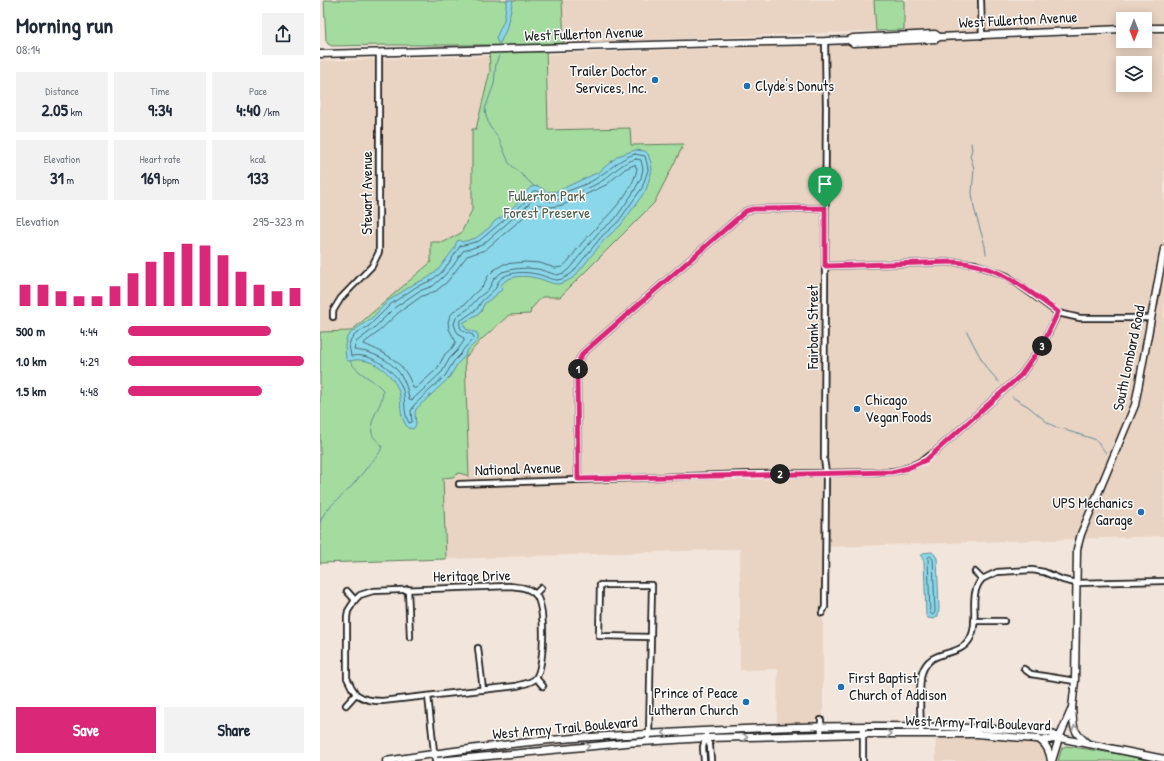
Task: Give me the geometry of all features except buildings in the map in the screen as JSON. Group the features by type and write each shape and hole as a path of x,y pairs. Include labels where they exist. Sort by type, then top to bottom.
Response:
{"main road":[{"path":"1152,28 1164,28"},
{"name":"West Fullerton Avenue","path":"320,54 849,40 853,43 936,39 939,37 1116,29"},
{"name":"South Lombard Road","path":"1052,761 1059,738 1072,708 1075,681 1077,550 1081,534 1135,405 1164,249"},
{"path":"1072,708 1074,730 1078,736 1087,743"},
{"name":"West Army Trail Boulevard","path":"436,761 562,749 706,731 785,727 821,723 863,726 978,728 1051,733 1059,738"},
{"path":"767,727 767,736"},
{"path":"785,727 785,736"},
{"path":"978,728 978,734"},
{"name":"West Army Trail Boulevard","path":"386,761 562,739 706,738 863,734 978,734 1048,740 1059,738"},
{"path":"1059,738 1164,759"},
{"path":"562,739 562,749"},
{"path":"1038,739 1046,744 1052,761"}],"street":[{"path":"981,0 982,36"},
{"name":"Fairbank Street","path":"822,613 825,607 826,472 824,459 825,41"},
{"name":"Stewart Avenue","path":"334,317 333,311 341,298 372,266 379,252 379,53"},
{"path":"578,479 577,370 579,360 583,353 746,211 753,209 825,208"},
{"path":"825,266 954,262 975,264 1007,276 1058,312 1080,318 1151,318"},
{"name":"National Avenue","path":"459,484 826,472 890,472 908,468 926,460 1021,375 1043,344 1058,312"},
{"path":"921,734 921,681 924,669 928,662 933,658 956,651 966,644 972,636 974,621 974,595 978,583 982,578 996,572 1038,570 1076,585 1164,582"},
{"path":"975,572 982,578"},
{"path":"648,738 651,637 652,585 600,585 599,636 651,637"},
{"name":"Heritage Drive","path":"355,600 360,595 373,591 408,589 509,586 530,590 535,594"},
{"path":"347,592 355,600 348,611 347,617 347,675 349,683 356,694 365,699 377,701 516,686 533,681 540,672 542,662 542,614 538,597 535,594 541,588"},
{"path":"408,589 410,637"},
{"path":"974,621 1004,621"},
{"path":"478,648 483,690"},
{"path":"1024,669 1031,674 1075,681"},
{"path":"536,678 542,686"},
{"path":"346,705 356,694"},
{"path":"428,696 436,761"},
{"path":"821,723 821,735"},
{"path":"863,726 863,761"},
{"path":"704,761 703,747 706,738 706,731"},
{"path":"706,738 710,746 711,761"}],"shaded area":[{"path":"562,0 874,0 876,31 564,43"},
{"path":"904,0 1164,0 1164,25 1152,26 1152,12 1116,12 1116,27 941,34 904,30"},
{"path":"1152,34 1164,34 1164,536 823,547 823,725 777,726 778,669 740,670 740,549 446,559 443,478 453,477 459,473 469,476 465,358 482,339 509,315 530,314 531,309 684,144 631,145 630,128 548,130 547,54 1116,35 1116,48 1152,48"},
{"path":"489,56 490,71 476,129 472,130 472,210 461,233 444,242 431,262 351,331 320,332 320,61"},
{"path":"936,736 979,736 1038,741 1044,745 1049,761 936,761"}],"green space":[{"name":"Fullerton Park Forest Preserve","path":"324,0 562,0 564,43 546,44 548,130 630,128 631,145 684,144 654,203 560,297 542,297 531,309 530,314 509,315 482,339 465,358 469,477 459,473 453,477 443,478 446,559 320,563 320,332 351,331 431,262 431,242 444,242 461,233 472,210 472,129 476,129 490,71 489,45 332,46 326,41"},
{"path":"874,0 904,0 904,30 876,31"},
{"path":"1066,746 1120,754 1150,761 1058,761 1062,748"}],"water":[{"path":"507,0 513,0 506,30 500,43 498,43 496,38 504,20"},
{"path":"635,150 645,151 648,154 652,170 646,190 621,225 605,239 575,276 567,281 560,284 555,284 532,277 522,276 508,279 504,282 501,285 502,290 484,304 481,312 463,323 466,329 477,333 478,340 466,352 465,356 458,363 449,378 417,408 415,412 416,425 413,429 408,428 402,417 398,389 391,377 380,367 367,361 348,361 346,359 345,345 347,337 373,317 388,301 414,284 428,278 438,270 454,249 457,241 459,240 462,242 476,238 521,200 531,187 538,186 547,192 557,191 599,172 618,156"},
{"path":"932,552 937,558 939,609 938,616 934,619 926,616 924,561 921,556 923,553"}],"waterway":[{"path":"499,56 496,63 494,84 485,109 486,116 490,127 499,139 509,163 534,186"},
{"path":"971,143 972,150 970,156 974,168 972,193 974,208 986,254"},
{"path":"967,332 985,366 999,382"},
{"path":"320,523 325,513 352,485 378,454 382,446 374,437 371,427 383,396 383,390 353,366 350,361"},
{"path":"1012,397 1029,407 1048,423 1058,428 1094,439 1106,453"}],"place":[{"name":"Trailer Doctor Services, Inc.","path":"655,80"},
{"name":"Clyde's Donuts","path":"747,86"},
{"name":"Chicago Vegan Foods","path":"857,409"},
{"name":"UPS Mechanics Garage","path":"1141,512"},
{"name":"First Baptist Church of Addison","path":"841,687"},
{"name":"Prince of Peace Lutheran Church","path":"746,702"}],"route":[{"path":"825,208 825,266 954,262 975,264 1012,278 1058,312 1043,344 1028,367 993,401 926,460 908,468 892,472 826,472 578,479 577,370 579,360 583,353 746,211 753,209 825,208"}]}
